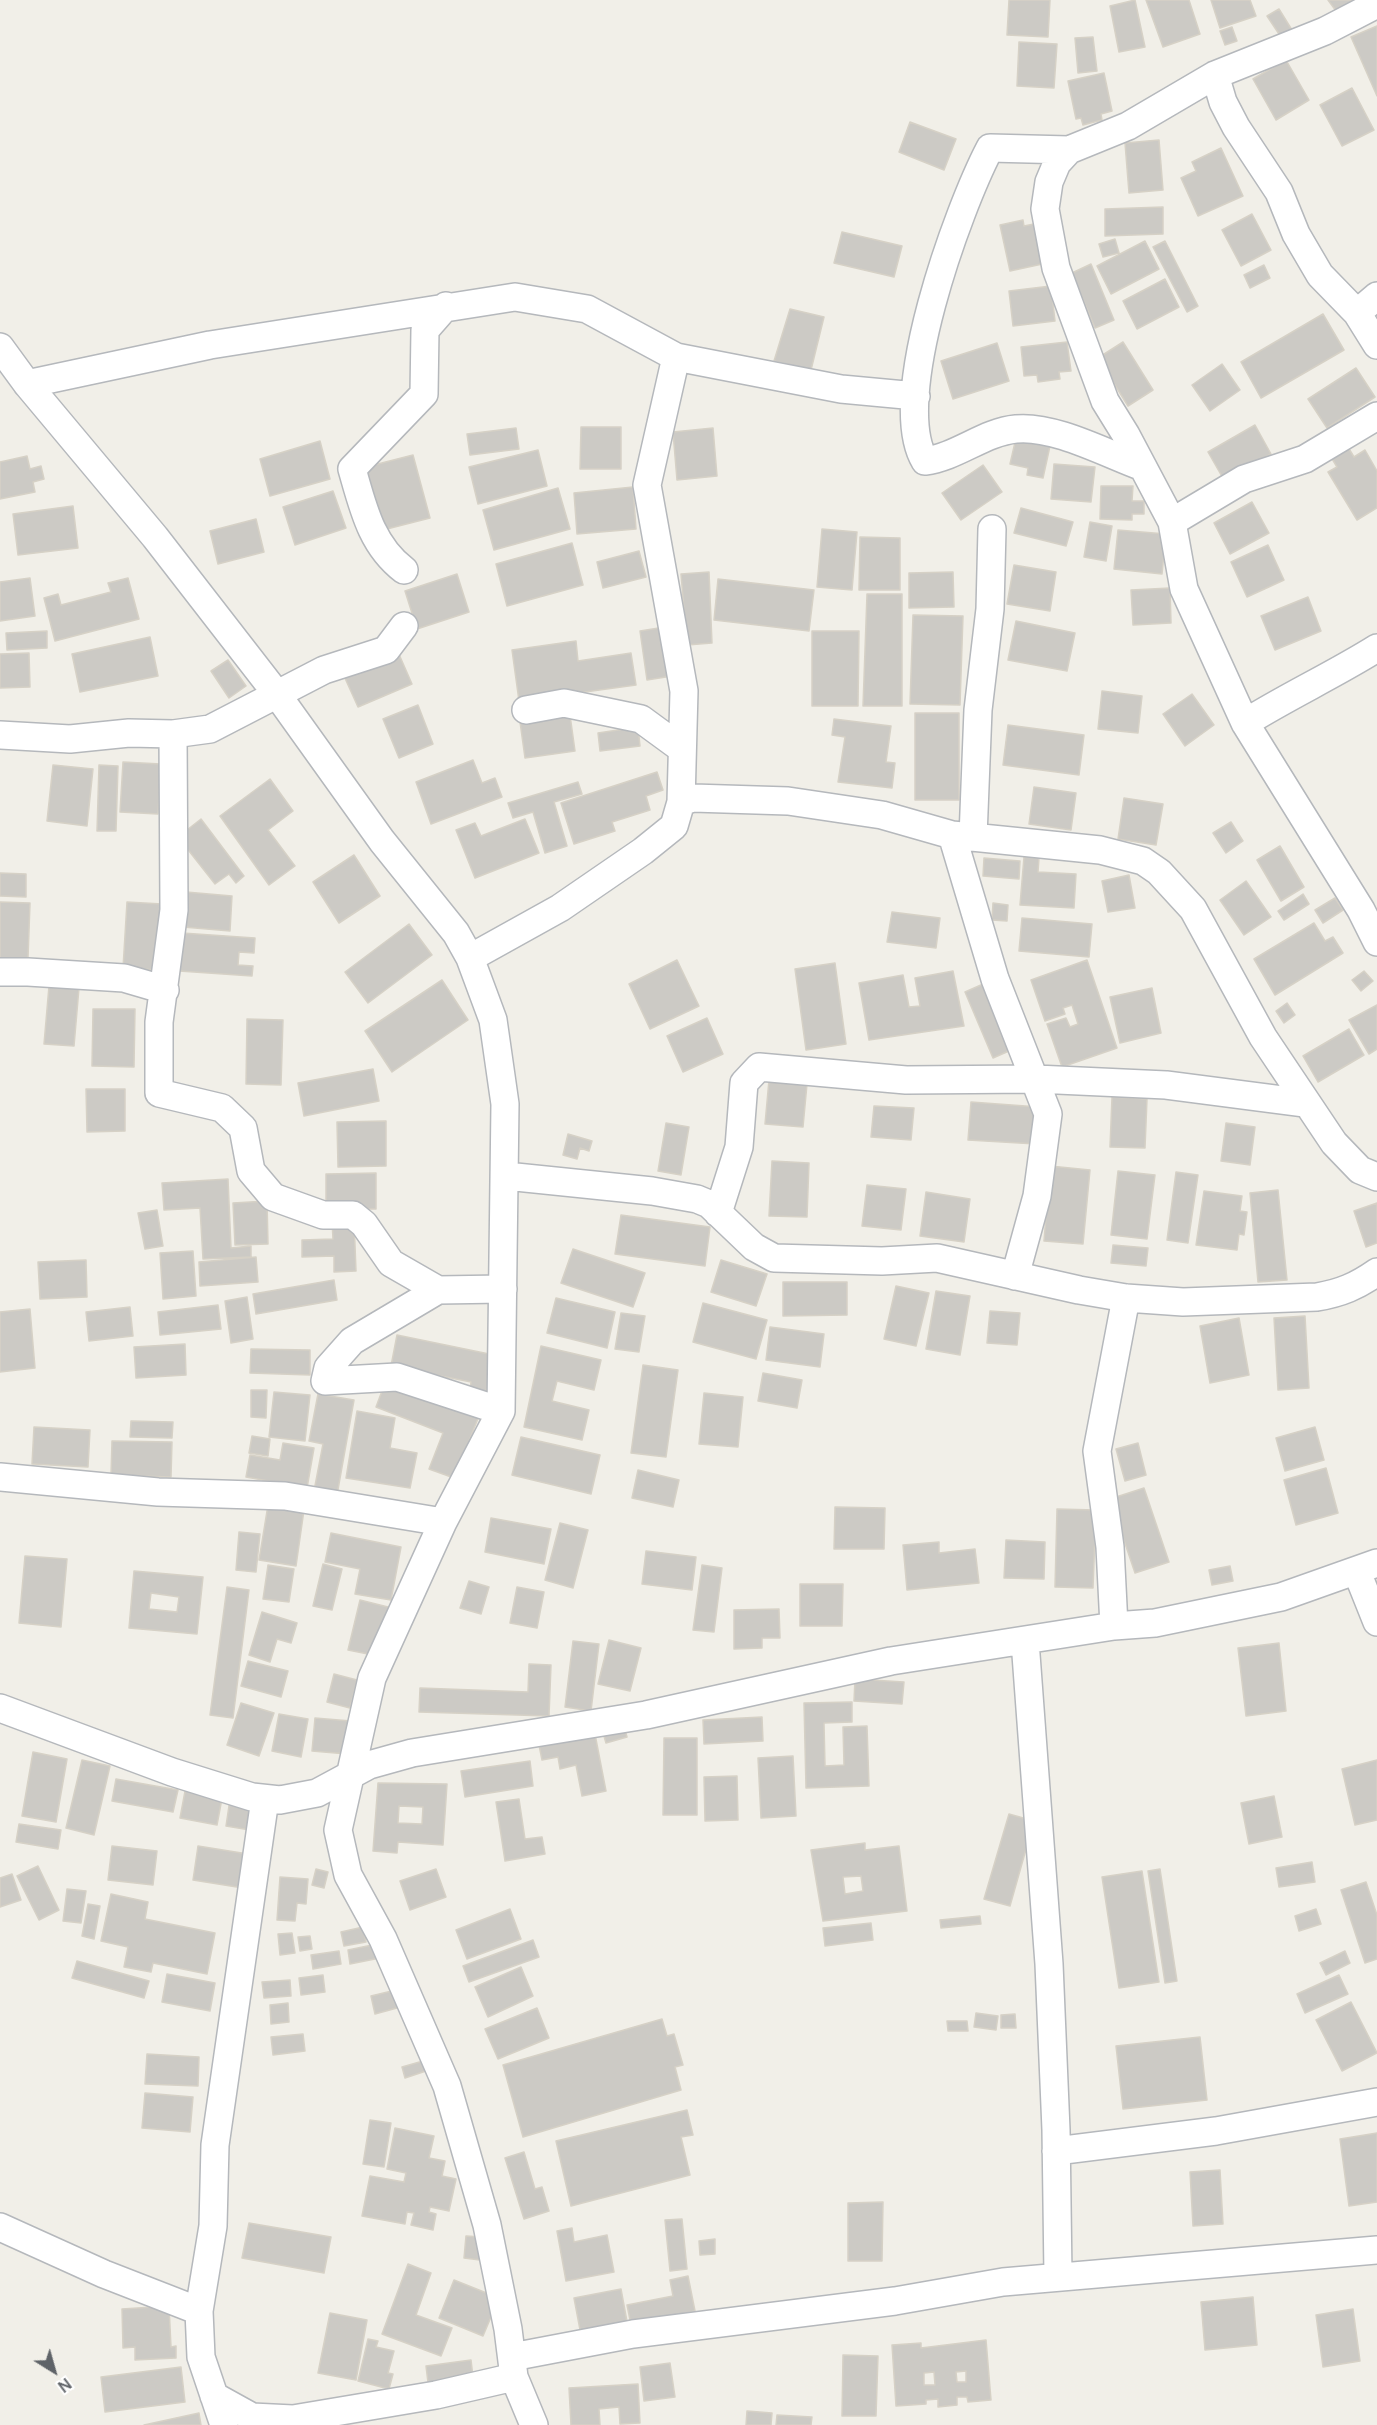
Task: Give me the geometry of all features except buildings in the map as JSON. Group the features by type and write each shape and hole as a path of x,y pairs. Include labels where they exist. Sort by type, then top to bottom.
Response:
{"street":[{"path":"1143,467 1056,434 1016,429 970,445 941,459 925,461 917,448 914,413 919,366 931,310 954,231 990,148 1069,150 1128,126 1215,75 1325,32 1377,4"},
{"path":"1215,75 1223,102 1236,127 1280,192 1296,234 1320,275 1367,304 1377,345"},
{"path":"1069,150 1057,163 1049,182 1045,209 1056,268 1105,401 1172,522 1184,589 1245,723 1369,906 1377,942"},
{"path":"27,384 210,345 446,306 515,297 587,309 676,357 841,389 916,396"},
{"path":"404,570 392,562 368,525 352,469 424,394 425,330 446,306"},
{"path":"0,346 27,384 155,537 276,693 382,841 456,933 470,958 493,1020 505,1104 506,1176 501,1411 443,1522 372,1678 338,1830 348,1875 383,1939 447,2086 487,2225 513,2367 534,2425"},
{"path":"470,958 560,908 643,851 674,826 681,802 684,691 647,484 676,357"},
{"path":"1172,522 1244,479 1305,459 1377,416"},
{"path":"992,529 990,609 962,836 995,979 1036,1078 1048,1114 1037,1196 1015,1276"},
{"path":"0,735 70,739 129,733 173,734 210,729 324,670 386,650 404,626"},
{"path":"1245,723 1287,698 1341,671 1377,648"},
{"path":"526,710 564,703 641,719 682,749"},
{"path":"173,734 174,910 159,1022 159,1093 222,1108 243,1128 251,1171 273,1197 323,1215 353,1215 364,1224 391,1263 438,1290"},
{"path":"681,802 693,798 788,801 882,815 962,836 1100,850 1143,861 1159,872 1193,909 1263,1037 1305,1103 1351,1163 1360,1170 1377,1177"},
{"path":"0,972 124,978 165,990"},
{"path":"718,1213 739,1147 741,1092 744,1083 759,1067 906,1080 1036,1078 1166,1085 1305,1103"},
{"path":"506,1176 652,1191 697,1199 718,1213 754,1247 774,1258 882,1260 937,1258 1126,1298 1183,1302 1317,1297 1339,1294 1363,1283 1377,1272"},
{"path":"501,1411 397,1377 325,1382 328,1368 352,1341 438,1290 503,1288"},
{"path":"1114,1626 1110,1547 1097,1451 1126,1298"},
{"path":"0,1477 158,1492 285,1496 443,1522"},
{"path":"0,1708 172,1772 252,1797 280,1800 317,1793 369,1765 412,1753 646,1715 891,1661 1114,1626 1155,1623 1281,1597 1367,1568 1377,1622"},
{"path":"1025,1641 1049,1964 1058,2276"},
{"path":"224,2425 201,2357 199,2311 213,2226 215,2145 265,1799"},
{"path":"1056,2151 1167,2138 1377,2102"},
{"path":"0,2227 104,2274 199,2311"},
{"path":"214,2396 252,2418 291,2422 436,2395 513,2367 633,2334 895,2301 1003,2282 1377,2250"}]}
